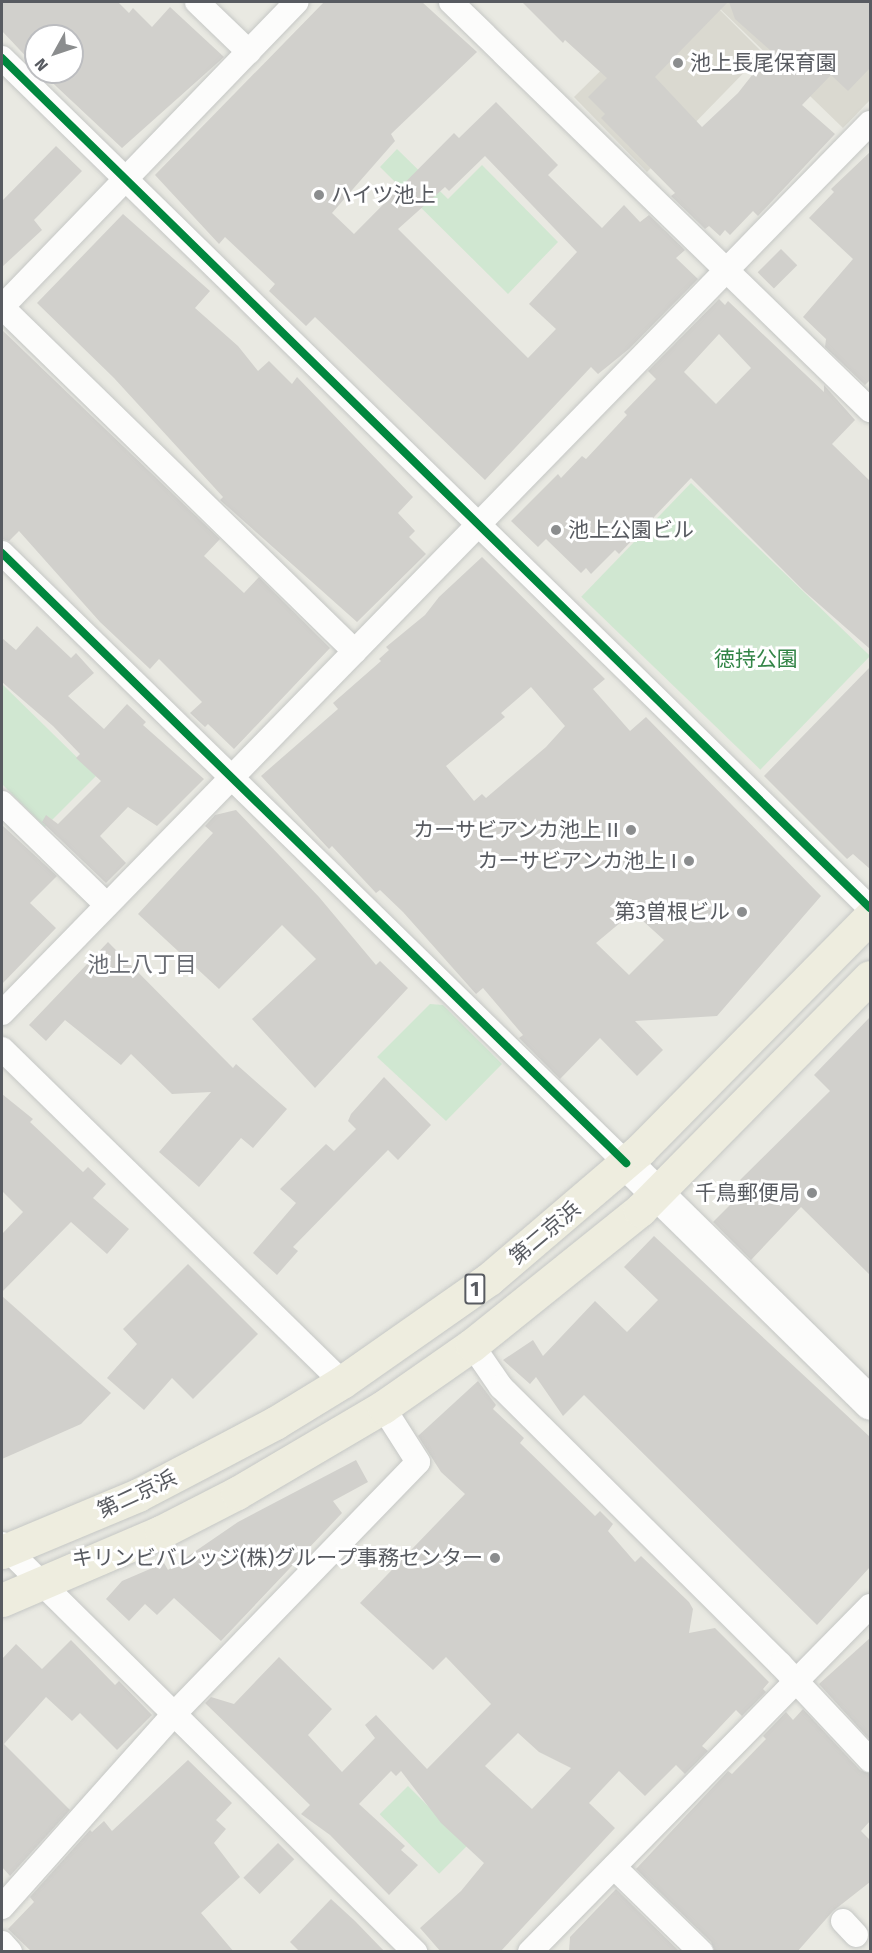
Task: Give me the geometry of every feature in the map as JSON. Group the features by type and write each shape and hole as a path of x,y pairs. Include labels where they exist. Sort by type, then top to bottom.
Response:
{"highway":[{"name":"第二京浜","path":"4,1549 138,1495 275,1423 342,1382 489,1279 626,1163 870,917"},
{"name":"第二京浜","path":"2,1600 42,1584 237,1493 383,1407 472,1345 567,1272 657,1193 870,977"}],"street":[{"path":"197,2 249,52"},
{"path":"297,2 2,307 355,651"},
{"path":"451,2 728,269 870,410"},
{"path":"2,58 870,908"},
{"path":"2,1013 870,123"},
{"path":"2,553 870,1403"},
{"path":"2,803 107,905"},
{"path":"2,1049 342,1382"},
{"path":"472,1345 501,1387 870,1760"},
{"path":"2,1907 175,1713 418,1462 383,1407"},
{"path":"4,1549 175,1713 415,1952"},
{"path":"530,1952 870,1606"},
{"path":"614,1867 701,1952"},
{"path":"2,1943 10,1952"}],"shaded area":[{"path":"670,2 712,2 763,53 647,172 574,97"},
{"path":"713,2 870,2 870,100 843,128"}],"green space":[{"path":"397,149 448,199 482,165 558,242 508,294 380,167"},
{"name":"徳持公園","path":"691,483 870,656 760,770 581,597"},
{"path":"2,684 96,776 45,827 2,784"},
{"path":"430,1004 443,1005 502,1064 446,1121 377,1057"},
{"path":"408,1786 467,1845 439,1874 380,1814"}],"building":[{"path":"2,2 118,2 129,13 133,8 152,27 170,7 224,57 122,148 54,84 84,84 84,24 24,24 24,54 2,31"},
{"path":"324,2 422,2 477,52 391,134 395,141 332,213 354,234 454,133 459,138 496,102 558,165 548,175 602,228 624,205 640,222 649,215 685,250 676,258 698,279 629,349 598,374 591,367 485,480 315,317 306,326 269,291 275,284 225,237 219,244 155,175","holes":["485,156 577,252 529,304 556,329 528,358 398,229 445,187 449,191"]},
{"path":"522,2 728,2 655,77 702,127 738,93 771,51 735,19 729,2 870,2 870,68 848,91 831,75 802,105 835,134 758,216 753,211 730,235 725,230 720,236 709,226 705,229 671,196 675,193 601,118 605,114 588,97 607,78 565,40 563,43"},
{"path":"56,146 82,171 34,220 42,230 2,267 2,201"},
{"path":"870,152 870,380 865,385 825,347 826,339 803,317 853,259 809,218 834,192 831,189"},
{"path":"123,214 210,291 195,308 238,346 258,371 269,361 292,384 297,377 413,497 398,513 415,531 409,537 426,554 357,622 220,500 223,497 114,378 37,303"},
{"path":"781,249 797,265 774,289 758,272"},
{"path":"719,299 725,305 728,301 824,392 824,385 855,420 832,444 870,481 870,649 804,591 691,478 619,554 615,550 591,574 586,568 581,573 546,539 538,547 511,521 558,474 561,478 582,456 586,459 627,415 624,412 656,379 648,371","holes":["719,334 751,368 716,404 684,372"]},
{"path":"2,330 220,539 204,556 244,593 259,577 330,648 234,749 208,724 205,727 190,713 202,702 159,659 150,669 100,622 19,531 9,541 2,539"},
{"path":"482,557 605,679 593,689 630,731 646,717 821,896 717,1016 635,1021 663,1050 637,1076 600,1038 560,1079 519,1038 523,1035 483,988 476,994 403,912 380,890 376,893 332,846 329,849 261,776 338,709 333,703 381,661 379,659 389,650 386,647 425,615 439,597","holes":["531,687 565,726 546,747 486,798 482,794 474,801 446,766 505,717 501,713","633,912 664,940 629,975 596,943"]},
{"path":"37,626 71,658 76,653 94,673 68,696 104,729 127,704 146,722 143,725 204,779 157,826 128,807 100,836 126,863 106,883 42,822 46,815 58,824 101,781 76,758 80,754 53,726 2,682 2,638 16,650"},
{"path":"870,667 870,869 853,854 847,859 764,776"},
{"path":"236,810 319,897 376,965 380,961 408,988 315,1088 252,1019 316,959 282,925 219,989 138,914 213,833 205,826 215,815"},
{"path":"2,825 57,876 30,903 56,928 2,984"},
{"path":"108,942 233,1068 236,1064 287,1109 253,1148 241,1138 199,1187 159,1152 211,1092 172,1094 131,1054 121,1065 65,1020 46,1041 29,1025"},
{"name":"千鳥郵便局","path":"870,1017 870,1275 801,1207 751,1260 713,1222 747,1188 740,1180 830,1091 814,1075"},
{"path":"384,1077 431,1125 398,1160 388,1150 293,1247 298,1251 277,1275 253,1253 296,1203 280,1189 326,1144 334,1151 356,1129 348,1121 351,1114"},
{"path":"2,1094 33,1119 30,1122 83,1172 88,1167 106,1184 93,1198 129,1229 107,1254 71,1222 2,1292 2,1234 23,1212 2,1191"},
{"path":"654,1236 870,1437 870,1567 817,1625 584,1395 563,1416 536,1377 530,1384 503,1360 533,1340 543,1356 595,1301 627,1332 658,1300 624,1267"},
{"path":"188,1264 258,1334 193,1399 172,1378 144,1410 107,1378 137,1344 123,1329"},
{"path":"2,1296 111,1393 81,1424 2,1459"},
{"path":"478,1381 496,1405 493,1409 524,1438 520,1443 595,1516 600,1511 613,1524 608,1531 635,1562 641,1556 689,1602 693,1609 689,1633 715,1628 769,1682 763,1689 766,1692 742,1716 736,1710 702,1746 708,1751 685,1774 676,1765 645,1796 619,1771 589,1803 615,1828 500,1952 441,1952 420,1928 461,1891 484,1863 441,1823 401,1771 396,1776 391,1771 359,1804 405,1846 401,1850 418,1865 389,1895 330,1835 301,1814 310,1805 205,1703 211,1697 234,1704 279,1657 332,1709 308,1735 342,1772 375,1738 365,1725 376,1715 427,1769 491,1704 446,1657 433,1670 360,1603 465,1494 441,1472 418,1436","holes":["518,1733 539,1752 571,1768 532,1809 485,1766"]},
{"path":"356,1460 368,1482 333,1501 342,1513 221,1641 174,1598 157,1615 145,1604 129,1621 106,1599 122,1581 164,1563 168,1570 238,1522"},
{"path":"870,1638 870,1740 819,1684"},
{"path":"71,1640 115,1685 119,1681 152,1715 117,1750 80,1713 72,1721 46,1697 4,1744 70,1810 10,1876 2,1867 2,1659 16,1644 42,1669"},
{"path":"803,1709 860,1770 870,1774 870,1821 861,1831 870,1840 870,1882 833,1911 797,1952 715,1952 711,1942 636,1869 728,1771 732,1774 766,1739 763,1736 786,1712 793,1720"},
{"path":"188,1760 232,1803 216,1820 226,1829 214,1843 240,1877 201,1913 234,1952 32,1952 8,1929 34,1902 30,1897 90,1830 92,1832 104,1821 112,1831"},
{"path":"278,1843 294,1859 260,1894 243,1878"},
{"path":"616,1889 680,1952 569,1952 570,1937"},
{"path":"331,1899 385,1952 300,1952 290,1942"}],"cycle path":[{"path":"2,58 870,908"},
{"path":"2,553 626,1163"}],"place":[{"name":"池上長尾保育園","path":"678,63"},
{"name":"ハイツ池上","path":"319,195"},
{"name":"池上公園ビル","path":"556,530"},
{"name":"カーサビアンカ池上 II","path":"631,830"},
{"name":"カーサビアンカ池上 I","path":"689,861"},
{"name":"第3曽根ビル","path":"742,912"},
{"name":"千鳥郵便局","path":"812,1193"},
{"name":"キリンビバレッジ(株)グループ事務センター","path":"495,1558"}],"district":[{"name":"池上八丁目","path":"142,965"}]}
